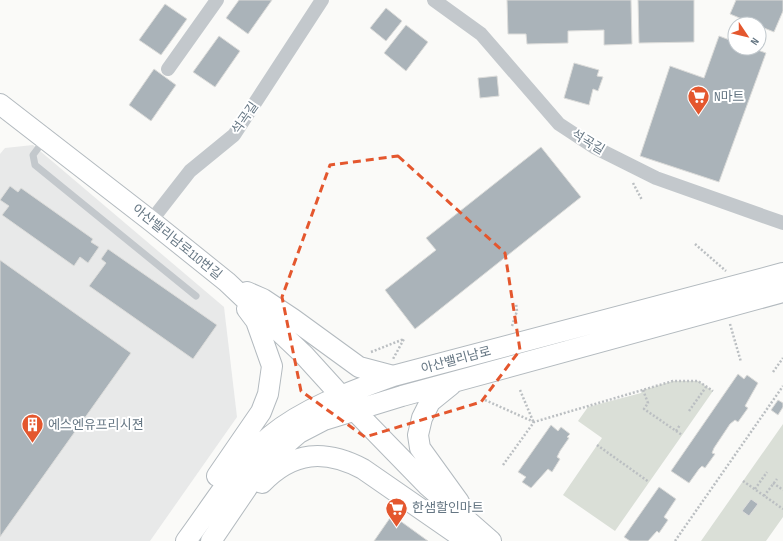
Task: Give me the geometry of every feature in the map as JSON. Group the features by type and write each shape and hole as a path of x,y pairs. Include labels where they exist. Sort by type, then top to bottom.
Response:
{"street":[{"path":"168,69 217,0"},
{"name":"석곡길","path":"151,221 190,171 234,135 322,0"},
{"name":"석곡길","path":"434,0 481,34 559,124 594,147 656,178 783,223"},
{"name":"아산밸리남로110번길","path":"2,110 151,221 227,282 304,355 354,410 481,539"},
{"name":"아산밸리남로","path":"187,539 240,467 270,436 312,408 392,369 783,273"},
{"path":"227,282 263,299 294,319 359,367 392,369"},
{"path":"187,539 195,512 261,412 268,394 272,366 256,321 227,282"},
{"name":"아산밸리남로","path":"211,541 253,479 285,444 324,420 456,381 783,292"},
{"path":"456,381 430,402 419,426 418,435 420,448 481,539"},
{"path":"225,520 274,470 297,459 325,456 350,462 481,539"}],"lane":[{"path":"39,147 33,155 35,165 196,296"}],"path":[{"path":"695,244 730,275"},
{"path":"512,326 517,311 516,303"},
{"path":"730,324 742,362"},
{"path":"370,353 404,339 392,369"},
{"path":"773,372 783,358"},
{"path":"503,465 534,422 673,381 698,381 713,391"},
{"path":"675,541 783,386"},
{"path":"689,411 706,387"},
{"path":"520,390 534,422"},
{"path":"643,390 648,403 644,409 682,435"},
{"path":"485,400 534,422"},
{"path":"676,431 680,425"},
{"path":"597,445 649,482"},
{"path":"755,489 767,472"},
{"path":"764,496 777,479"},
{"path":"743,481 783,509"},
{"path":"773,483 783,490"}],"highlighted area":[{"path":"398,156 505,253 520,350 481,402 365,437 301,391 282,297 330,165"}],"shaded area":[{"path":"33,145 224,307 237,417 150,541 0,541 0,154 5,148"},
{"path":"673,381 698,381 713,391 615,531 563,495 602,438 578,421 588,407 641,393 643,390"},
{"path":"783,424 783,517 766,541 701,541"}],"building":[{"path":"239,0 272,0 248,34 226,18"},
{"path":"507,0 631,0 632,44 604,45 604,30 568,31 568,43 527,44 526,34 508,34"},
{"path":"638,0 694,0 694,42 639,43"},
{"path":"736,0 783,0 783,11 774,32 767,29 767,16 735,16 730,14"},
{"path":"165,4 187,19 161,55 139,40"},
{"path":"386,8 402,21 386,41 370,28"},
{"path":"406,25 428,42 406,71 384,53"},
{"path":"219,36 240,51 215,87 193,72"},
{"name":"N마트","path":"719,36 727,39 727,56 765,56 719,182 640,156 670,66 704,78"},
{"path":"574,63 599,70 597,76 603,77 598,91 593,89 589,105 564,98"},
{"path":"154,69 176,85 151,121 129,105"},
{"path":"497,76 499,96 480,98 478,78"},
{"path":"541,147 581,197 415,329 385,290 436,250 426,238"},
{"path":"10,186 18,192 21,188 93,239 91,242 99,247 88,263 80,257 74,266 2,215 9,206 0,200"},
{"path":"108,249 217,325 193,359 89,286 106,263 101,259"},
{"name":"에스엔유프리시젼","path":"0,260 131,353 0,537"},
{"path":"738,374 744,379 747,375 758,383 745,406 748,408 738,422 735,420 730,424 714,448 712,453 715,454 705,468 702,466 699,469 689,483 671,471"},
{"path":"778,400 783,403 783,407 778,415 771,410"},
{"path":"551,425 558,431 561,427 570,434 567,437 569,438 557,457 560,459 552,472 548,469 531,488 522,482 526,477 518,472"},
{"path":"659,487 676,499 664,517 668,520 659,533 657,531 648,541 630,541 624,537"},
{"path":"751,499 758,504 749,516 742,511"},
{"name":"한샘할인마트","path":"392,515 428,541 374,541"}],"place":[{"name":"N마트","path":"698,116"},
{"name":"에스엔유프리시젼","path":"33,444"},
{"name":"한샘할인마트","path":"397,528"}]}
